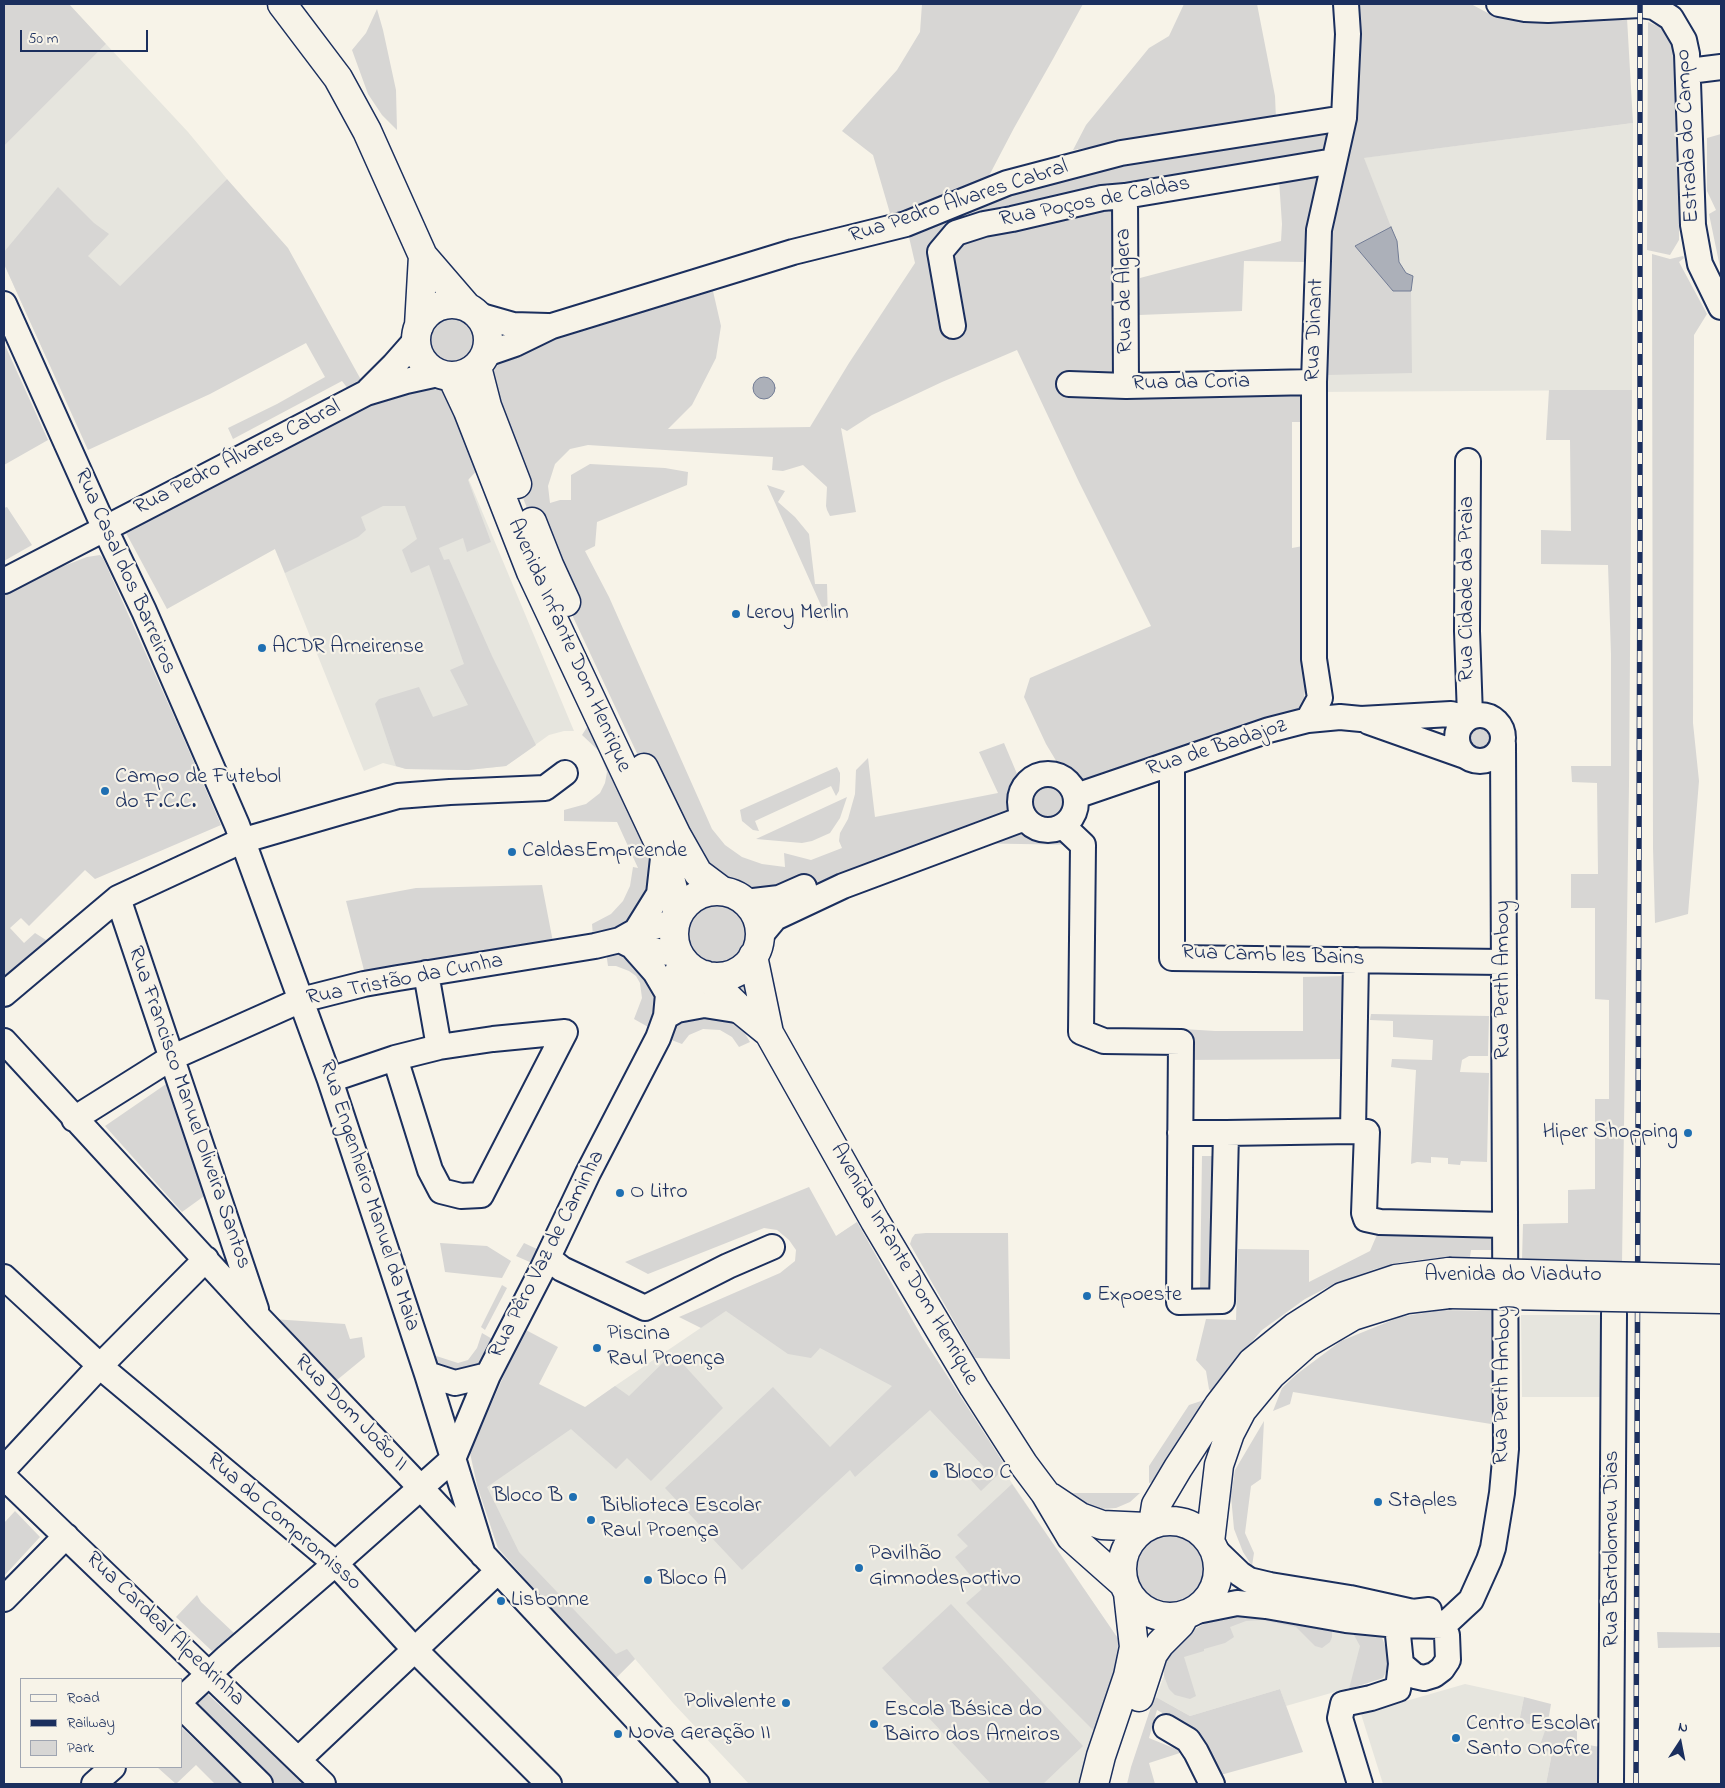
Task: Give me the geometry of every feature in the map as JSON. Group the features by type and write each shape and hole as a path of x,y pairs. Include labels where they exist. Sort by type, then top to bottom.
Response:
{"main road":[{"path":"282,4 338,78 367,131 423,256 486,326 488,348 482,361 466,374 445,375 432,370 418,354 417,333 423,256"},
{"path":"417,333 427,314 438,306 453,304 472,311"},
{"name":"Avenida Infante Dom Henrique","path":"482,361 486,406 554,575 653,788 698,873 734,897"},
{"name":"Avenida Infante Dom Henrique","path":"445,375 468,411 531,572 664,854 676,901 676,919"},
{"path":"714,891 734,897 755,916 756,946 748,963 734,973 716,977 691,966 674,936 676,919 683,907 698,896 714,891"},
{"name":"Avenida Infante Dom Henrique","path":"756,946 769,1033 867,1206 969,1378 1072,1537 1126,1588"},
{"name":"Avenida Infante Dom Henrique","path":"691,966 769,1033"},
{"name":"Avenida do Viaduto","path":"1149,1526 1156,1505 1178,1468 1219,1405 1252,1362 1294,1327 1342,1297 1396,1279 1721,1299"},
{"name":"Avenida do Viaduto","path":"1211,1545 1219,1465 1230,1433 1242,1410 1271,1375 1307,1343 1352,1316 1407,1299 1449,1283 1721,1279"},
{"name":"Avenida Infante Dom Henrique","path":"1045,1494 1080,1517 1102,1525 1149,1526"},
{"path":"1094,1784 1101,1756 1130,1669 1134,1647 1122,1566 1127,1548 1132,1540 1149,1526 1168,1521 1184,1523 1198,1530 1211,1545 1218,1566 1216,1584 1207,1600 1188,1613 1153,1654 1117,1762 1112,1784"},
{"path":"1126,1588 1140,1607 1148,1612 1166,1617 1188,1613"}],"street":[{"name":"Rua Dinant","path":"1308,720 1304,696 1314,659 1314,382 1319,230 1344,118 1348,34 1346,4"},
{"name":"Estrada do Campo","path":"1500,4 1533,10 1622,5 1654,7 1672,18 1684,40 1689,71 1693,225 1700,264 1721,307"},
{"path":"1689,71 1721,67"},
{"name":"Rua Pedro Álvares Cabral","path":"552,326 793,252 906,224 1007,183 1122,154 1344,118"},
{"name":"Rua Poços de Caldas","path":"953,326 940,252 956,233 984,224 1102,198 1125,196 1334,161"},
{"name":"Rua de Algera","path":"1125,196 1126,386"},
{"name":"Rua Casal dos Barreiros","path":"4,304 144,611 237,825 241,841"},
{"path":"472,311 513,325 552,326"},
{"path":"482,361 552,326"},
{"path":"366,393 394,365 417,333"},
{"path":"366,393 406,381 445,375"},
{"name":"Rua da Coria","path":"1069,384 1126,386 1314,382"},
{"name":"Rua Pedro Álvares Cabral","path":"4,581 366,393"},
{"name":"Rua Cidade da Praia","path":"1468,461 1467,631 1469,718"},
{"path":"1361,719 1451,714 1469,718"},
{"path":"1361,719 1479,761 1487,760 1494,756 1503,744 1502,730 1493,718 1481,714 1469,718 1459,727 1457,742 1465,756"},
{"name":"Rua de Badajoz","path":"1076,796 1269,730 1308,720 1340,717 1361,719"},
{"name":"Rua Perth Amboy","path":"1443,1626 1471,1600 1493,1548 1502,1493 1506,1449 1503,744"},
{"name":"Rua Camb les Bains","path":"1172,764 1172,958 1504,962"},
{"path":"4,994 118,898 241,841 398,796 545,788 565,773"},
{"path":"1042,774 1056,775 1066,780 1076,796 1075,810 1068,822 1053,830 1043,830 1033,826 1023,815 1019,803 1023,788 1033,777 1042,774"},
{"path":"734,897 785,896 860,865 1023,815"},
{"path":"756,946 775,918 843,886 1023,815"},
{"path":"1063,826 1083,845 1081,1032 1104,1041 1181,1042 1179,1302 1222,1301 1226,1133"},
{"name":"Rua Engenheiro Manuel da Maia","path":"241,841 330,1080 427,1374 453,1459 491,1563"},
{"path":"629,939 659,894 664,854"},
{"name":"Rua Francisco Manuel Oliveira Santos","path":"118,898 259,1318"},
{"name":"Rua Tristão da Cunha","path":"74,1119 171,1058 301,1000 364,984 629,939 676,919"},
{"path":"629,939 691,966"},
{"path":"629,939 655,972 670,1006 704,1005 742,1011"},
{"path":"1353,1131 1356,960"},
{"name":"Rua Pêro Vaz de Caminha","path":"182,1699 208,1674 336,1564 453,1459 488,1375 548,1258 588,1173 658,1038 670,1006 691,966"},
{"path":"426,973 439,1047"},
{"path":"330,1080 395,1058 439,1047 493,1039 565,1032 482,1194 462,1196 441,1191 430,1170 395,1058"},
{"name":"Rua Dom João II","path":"4,1041 259,1318 420,1487 697,1784"},
{"path":"1180,1133 1367,1132 1364,1213 1366,1219 1380,1222 1505,1225"},
{"path":"548,1258 562,1269 645,1308 728,1266 772,1248"},
{"path":"4,1469 206,1259"},
{"name":"Rua do Compromisso","path":"4,1277 101,1366 336,1564 415,1650 549,1784"},
{"name":"Rua Bartolomeu Dias","path":"1612,1784 1614,1314"},
{"path":"427,1374 455,1383 488,1375"},
{"name":"Rua Cardeal Alpedrinha","path":"4,1477 323,1784"},
{"path":"4,1599 66,1536"},
{"path":"1211,1545 1240,1574 1249,1580 1350,1598 1413,1612 1438,1610 1480,1582"},
{"path":"298,1760 415,1650 491,1563"},
{"path":"1329,1617 1336,1613 1350,1598"},
{"path":"1188,1613 1237,1604 1266,1606 1329,1617 1397,1625 1443,1626"},
{"path":"1401,1664 1415,1676 1424,1678 1434,1675 1442,1669 1448,1660 1447,1634 1443,1626 1421,1611"},
{"path":"1360,1784 1340,1718 1343,1704 1371,1698 1398,1689 1401,1664 1397,1625"},
{"name":"Rua Cardeal Alpedrinha","path":"182,1707 260,1784"},
{"path":"1166,1727 1188,1740 1212,1784"},
{"path":"94,1784 111,1768"}],"shaded area":[{"path":"106,44 188,132 227,179 47,359 4,264 4,146"},
{"path":"1633,123 1632,390 1314,392 1321,222 1354,159"},
{"path":"1391,227 1397,241 1399,262 1406,273 1413,276 1411,291 1393,291 1355,246"},
{"path":"764,377 772,380 775,388 772,396 764,399 756,396 753,388 756,380"},
{"path":"453,442 574,731 564,731 549,735 506,766 468,770 406,769 383,763 364,771 275,549"},
{"path":"857,1222 922,1337 1006,1467 1003,1470 1119,1640 1113,1673 1087,1753 1080,1784 749,1784 673,1703 635,1659 616,1678 578,1639 498,1548 477,1485 615,1386"},
{"path":"1521,1315 1605,1315 1606,1397 1522,1397"},
{"path":"1230,1615 1308,1623 1328,1631 1358,1631 1382,1638 1387,1651 1388,1667 1383,1678 1286,1706 1280,1689 1190,1716 1156,1697 1164,1676 1164,1664 1209,1621"},
{"name":"Centro Escolar Santo Onofre","path":"1465,1684 1524,1697 1519,1722 1546,1728 1552,1753 1546,1784 1383,1784 1361,1714"}],"green space":[{"path":"4,4 69,4 106,44 4,146"},
{"path":"922,4 1083,4 980,193 1344,118 1318,254 1305,254 1305,262 1244,261 1242,311 1139,315 1140,278 1281,241 1282,224 1279,180 1125,196 1127,386 1314,382 1314,422 1292,422 1292,548 1314,544 1314,659 1304,696 1308,720 1073,789 1046,744 1024,697 1030,678 1151,626 1079,482 1017,350 872,415 847,431 841,428 856,512 830,516 826,506 827,487 803,465 783,471 772,470 773,457 588,445 570,449 555,464 548,486 550,503 560,500 571,500 571,475 590,464 665,468 688,472 687,485 597,522 595,546 585,551 609,597 712,829 725,845 742,857 762,864 785,867 784,853 811,860 842,848 839,841 840,833 848,819 855,794 856,770 868,758 875,817 998,793 979,752 1004,743 1023,788 1019,803 1021,811 1033,826 1043,830 1053,830 1083,845 958,843 763,916 760,907 839,877 839,874 810,885 738,897 722,891 642,764 574,619 534,526 487,406 482,361 710,278 721,326 716,358 692,405 668,429 810,427 849,363 915,263 906,224 894,227 873,155 842,131 897,70 920,32"},
{"path":"1184,4 1257,4 1275,96 1276,119 1073,150 1086,125 1149,48 1169,36"},
{"path":"1358,4 1471,4 1497,18 1514,21 1627,18 1633,123 1364,158 1391,227 1355,246 1393,291 1411,291 1412,373 1328,375 1333,233 1345,161 1356,111 1361,35"},
{"path":"377,9 396,90 397,130 382,115 368,94 352,50 366,33"},
{"path":"1648,22 1660,27 1671,43 1679,64 1679,240 1670,255 1647,250"},
{"path":"1721,134 1721,272 1709,214 1716,210 1707,191 1707,138"},
{"path":"227,179 288,248 360,378 366,393 438,374 483,464 468,480 491,542 467,552 463,538 439,548 444,560 449,559 492,656 536,745 506,766 468,770 406,769 396,766 375,704 379,699 419,687 433,717 468,705 450,670 464,664 429,565 411,573 402,550 417,539 405,506 383,506 361,517 366,530 358,537 285,573 275,549 167,609 126,533 153,513 355,398 342,381 233,439 228,428 277,404 325,377 306,343 210,394 88,450 4,264 4,252 58,187 94,223 109,234 88,256 120,286"},
{"path":"1652,254 1670,259 1683,256 1684,258 1679,262 1707,314 1694,335 1693,723 1699,781 1688,914 1655,923 1653,848"},
{"path":"447,317 457,317 469,323 474,331 474,349 469,357 461,362 447,363 439,360 432,353 429,345 429,335 432,327 439,320"},
{"path":"4,343 48,440 4,465"},
{"path":"1549,390 1632,390 1629,785 1622,1262 1522,1260 1523,1224 1568,1223 1568,1190 1595,1189 1595,1099 1609,1099 1609,1000 1595,999 1595,908 1571,908 1571,874 1598,874 1597,783 1572,782 1571,766 1611,766 1611,654 1608,565 1541,564 1541,530 1571,531 1570,440 1546,440"},
{"path":"767,485 785,491 778,502 795,517 809,534 815,584 827,584 828,621"},
{"path":"7,507 32,545 4,561 4,508"},
{"path":"100,555 103,558 221,825 95,879 85,870 29,926 21,918 10,928 24,943 35,933 46,940 4,976 4,594 48,572 87,557"},
{"path":"591,721 652,854 647,900 633,918 616,929 593,936 592,924 611,914 623,901 630,886 633,867 638,868 617,822 564,821 564,810 586,804 600,793 605,783 607,772 599,751 582,735"},
{"path":"1478,722 1490,726 1494,738 1490,750 1478,754 1466,750 1462,738 1466,726"},
{"path":"837,767 840,773 840,781 839,791 836,796 831,786 755,821 759,831 753,830 742,821 740,810"},
{"path":"1043,777 1053,777 1066,784 1073,797 1073,807 1066,820 1053,827 1043,827 1034,823 1027,816 1023,807 1023,797 1027,788 1034,781"},
{"path":"847,797 840,818 830,833 802,843 756,839"},
{"path":"542,885 553,942 365,974 346,901 416,888"},
{"path":"717,902 735,908 743,916 749,934 743,952 735,960 717,966 699,960 691,952 685,934 691,916 699,908"},
{"path":"606,952 619,952 631,958 655,987 657,1002 650,1028 634,1019 642,998 640,983 636,976 616,966 608,966"},
{"path":"748,975 755,1015 732,983"},
{"path":"1346,976 1340,1059 1181,1060 1183,1029 1303,1031 1303,977"},
{"path":"702,1014 726,1017 743,1030 750,1042 739,1047 732,1037 720,1030 703,1029 689,1035 682,1044 669,1039 674,1029 683,1021"},
{"path":"1371,1014 1489,1016 1488,1056 1469,1056 1462,1060 1460,1072 1489,1073 1487,1162 1461,1161 1460,1165 1448,1164 1448,1158 1431,1157 1431,1163 1417,1162 1411,1164 1416,1070 1391,1067 1392,1059 1432,1060 1433,1040 1393,1037 1393,1021 1370,1020"},
{"path":"169,1082 187,1142 207,1194 182,1212 105,1126"},
{"path":"1202,1156 1217,1156 1216,1289 1200,1289"},
{"path":"809,1187 836,1236 857,1222 922,1337 1006,1467 981,1491 971,1480 984,1467 930,1410 855,1477 850,1470 742,1570 665,1488 773,1387 830,1447 892,1386 820,1348 811,1358 788,1354 726,1311 701,1328 679,1317 780,1273 795,1261 796,1250 789,1240 777,1230 764,1228 648,1274 625,1262"},
{"path":"1379,1230 1491,1234 1492,1250 1471,1250 1470,1257 1402,1262 1375,1269 1328,1287 1305,1299 1262,1330 1212,1393 1209,1389 1206,1371 1196,1360 1206,1319 1236,1320 1238,1249 1309,1250 1309,1282 1370,1251"},
{"path":"1008,1233 1010,1359 975,1358 910,1244 915,1234"},
{"path":"440,1243 487,1246 511,1261 502,1278 445,1272"},
{"path":"524,1243 539,1250 532,1263 516,1256"},
{"path":"502,1285 507,1288 485,1330 481,1327"},
{"path":"1441,1310 1494,1311 1491,1424 1293,1392 1290,1404 1273,1411 1282,1388 1297,1374 1341,1341 1400,1317"},
{"path":"273,1319 345,1324 350,1339 362,1337 365,1357 337,1380"},
{"path":"524,1329 558,1347 539,1384 585,1407 615,1386 629,1396 673,1353 723,1408 651,1481 627,1458 616,1469 571,1429 487,1487 519,1552 616,1654 627,1649 635,1659 616,1678 573,1633 498,1548 477,1485 470,1453"},
{"path":"482,1333 494,1340 482,1363 474,1369 458,1373 437,1367 430,1354 458,1363 468,1360 477,1348"},
{"path":"1204,1400 1207,1401 1153,1482 1149,1483 1149,1466 1189,1405"},
{"path":"1264,1421 1261,1479 1251,1486 1245,1533 1254,1553 1252,1566 1243,1552 1234,1529 1231,1496 1235,1470"},
{"path":"1012,1484 1119,1640 1113,1673 1094,1731 966,1603 982,1589 955,1557 968,1546 957,1535"},
{"path":"1069,1493 1140,1493 1130,1502 1116,1508 1099,1509 1085,1505 1073,1498"},
{"path":"15,1511 40,1537 4,1576 4,1523"},
{"path":"1170,1536 1183,1539 1194,1546 1201,1557 1204,1570 1201,1583 1194,1594 1183,1601 1170,1604 1157,1601 1146,1594 1139,1583 1136,1570 1139,1557 1146,1546 1157,1539"},
{"path":"197,1595 201,1602 234,1633 212,1651 176,1617"},
{"path":"951,1604 1083,1746 1043,1784 991,1784 882,1668"},
{"path":"1252,1612 1308,1623 1332,1631 1332,1637 1330,1642 1322,1648 1315,1646 1296,1627 1262,1620 1246,1621 1230,1627 1234,1637 1225,1643 1184,1657 1196,1696 1190,1699 1175,1695 1169,1689 1164,1676 1164,1664 1173,1648 1191,1631 1209,1621 1230,1615"},
{"path":"1362,1627 1372,1629 1382,1638 1387,1651 1388,1667 1383,1678 1349,1689 1360,1646 1354,1635"},
{"path":"1657,1632 1721,1633 1721,1647 1658,1648"},
{"path":"198,1684 304,1784 271,1784 185,1704"},
{"path":"1280,1689 1303,1752 1217,1776 1197,1732 1157,1710 1149,1738 1183,1752 1149,1763 1155,1784 1127,1784 1152,1704 1156,1697 1190,1716"},
{"path":"1524,1697 1551,1704 1548,1722 1577,1723 1577,1743 1606,1748 1606,1784 1546,1784 1552,1753 1539,1748 1546,1728 1519,1722"},
{"path":"182,1728 242,1784 215,1784 196,1765 176,1784 158,1768 182,1768"}],"railway":[{"path":"1636,1784 1640,4"}],"place":[{"name":"Leroy Merlin","path":"736,614"},
{"name":"ACDR Arneirense","path":"262,648"},
{"name":"Campo de Futebol do F.C.C.","path":"105,791"},
{"name":"CaldasEmpreende","path":"512,852"},
{"name":"Hiper Shopping","path":"1688,1133"},
{"name":"O Litro","path":"620,1193"},
{"name":"Expoeste","path":"1087,1296"},
{"name":"Piscina Raul Proença","path":"597,1348"},
{"name":"Bloco C","path":"934,1474"},
{"name":"Bloco B","path":"573,1497"},
{"name":"Staples","path":"1378,1502"},
{"name":"Biblioteca Escolar Raul Proença","path":"591,1520"},
{"name":"Pavilhão Gimnodesportivo","path":"859,1568"},
{"name":"Bloco A","path":"648,1580"},
{"name":"Lisbonne","path":"501,1601"},
{"name":"Polivalente","path":"786,1703"},
{"name":"Escola Básica do Bairro dos Arneiros","path":"874,1724"},
{"name":"Nova Geração II","path":"618,1734"},
{"name":"Centro Escolar Santo Onofre","path":"1456,1738"}]}
